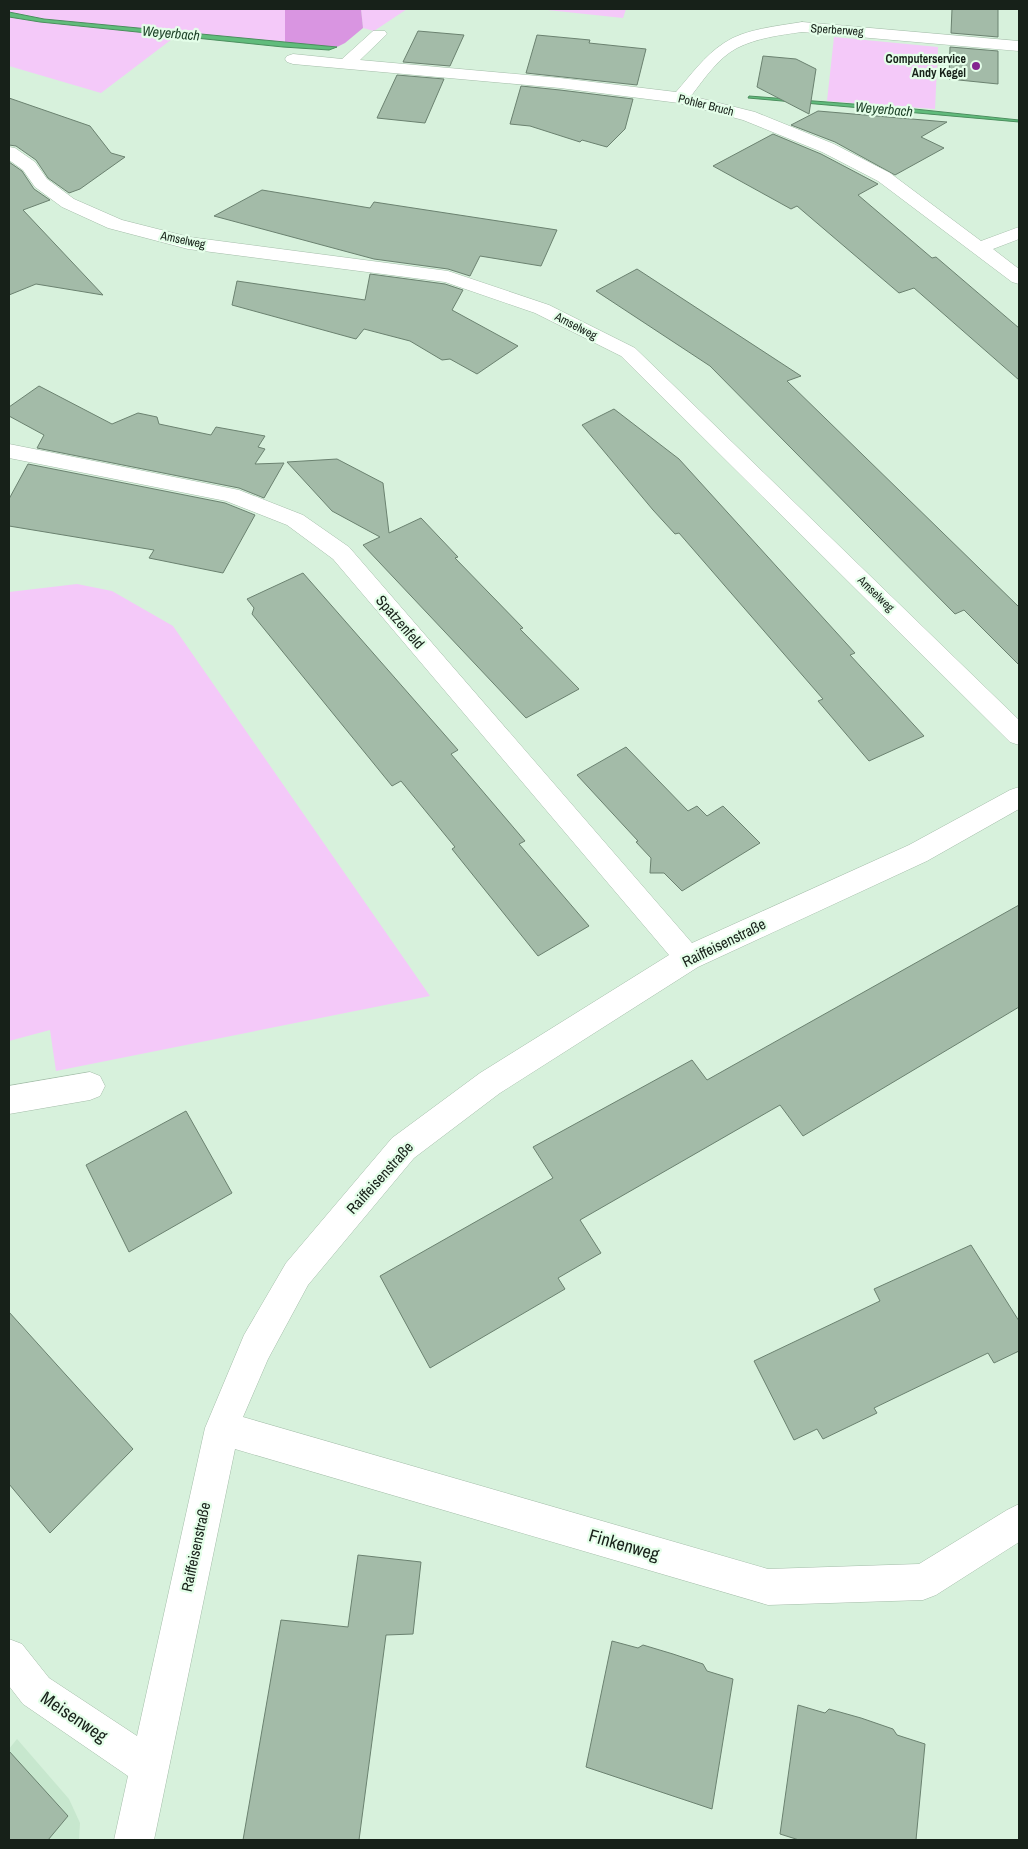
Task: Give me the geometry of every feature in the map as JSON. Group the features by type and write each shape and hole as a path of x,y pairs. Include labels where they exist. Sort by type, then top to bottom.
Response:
{"street":[{"name":"Sperberweg","path":"680,98 710,63 731,45 764,33 802,27 1019,46"},
{"path":"346,64 379,34"},
{"name":"Pohler Bruch","path":"293,59 560,82 680,98 749,116 828,148 884,177 1019,278"},
{"name":"Amselweg","path":"9,152 29,166 41,183 68,203 114,224 188,243 448,277 542,309 628,352 1019,735"},
{"path":"980,248 1019,232"},
{"name":"Spatzenfeld","path":"9,451 231,494 295,520 340,553 467,698 688,958"},
{"name":"Raiffeisenstraße","path":"134,1840 222,1428 256,1347 297,1274 403,1148 490,1083 688,958 918,854 1019,797"},
{"path":"9,1100 90,1086"},
{"name":"Finkenweg","path":"222,1428 768,1587 923,1582 1019,1522"},
{"name":"Meisenweg","path":"9,1657 36,1691 149,1767"}],"shaded area":[{"path":"9,9 285,9 285,43 44,19 9,12"},
{"path":"285,9 361,9 363,28 337,47 285,43"},
{"path":"361,9 407,9 374,31 363,28"},
{"path":"538,9 626,9 623,18"},
{"path":"9,17 176,36 101,93 9,66"},
{"path":"834,37 938,47 935,109 827,101"},
{"path":"77,584 112,591 173,626 430,996 56,1071 50,1030 9,1041 9,592"},
{"path":"17,1739 69,1799 80,1823 79,1840 9,1840 9,1749"}],"water":[{"name":"Weyerbach","path":"9,12 44,19 337,47 329,50 283,47 40,22 9,17"},
{"name":"Weyerbach","path":"749,96 905,108 1019,120 1019,122 748,98"}],"building":[{"path":"952,9 998,9 998,37 951,33"},
{"path":"418,31 464,35 450,66 403,62"},
{"path":"537,35 590,40 589,43 646,49 637,85 526,73"},
{"path":"950,47 998,51 998,84 949,79"},
{"path":"763,56 796,59 816,69 809,114 757,87"},
{"path":"397,75 444,79 425,123 377,118"},
{"path":"521,86 633,99 625,129 607,147 582,140 580,142 530,126 510,124"},
{"path":"9,98 90,126 111,153 125,157 80,189 69,193 48,178 36,160 16,146 9,145"},
{"path":"818,111 947,122 921,137 944,148 895,175 835,142 791,125"},
{"path":"773,134 821,154 878,184 858,195 932,258 936,257 1019,328 1019,380 914,288 899,293 797,206 791,209 713,166"},
{"path":"9,162 22,171 34,189 50,200 23,210 103,295 36,284 9,295"},
{"path":"262,190 370,208 374,202 557,230 541,266 480,256 470,276 448,269 374,259 214,216"},
{"path":"637,269 801,376 787,381 1019,607 1019,665 964,610 955,614 710,366 596,291"},
{"path":"370,274 445,284 463,290 452,310 518,346 477,374 450,359 442,360 410,341 364,329 356,339 232,305 237,281 365,300"},
{"path":"39,386 112,424 138,413 157,417 159,424 211,435 216,427 265,436 258,447 265,449 255,464 284,463 264,498 239,488 37,448 44,435 9,416 9,407"},
{"path":"614,409 679,459 855,653 850,655 924,736 869,761 818,701 823,699 679,533 675,534 653,510 582,425"},
{"path":"337,459 383,483 389,533 421,518 458,557 455,558 523,628 520,629 579,689 526,718 363,545 380,537 332,511 287,462"},
{"path":"28,464 225,503 255,515 223,573 149,558 154,550 9,526 9,499"},
{"path":"303,573 458,750 451,754 525,841 519,844 589,926 538,956 452,849 455,847 401,781 392,786 252,614 254,608 247,599"},
{"path":"626,747 688,811 697,806 707,816 723,806 760,843 682,891 664,873 650,873 651,858 636,842 638,841 577,775"},
{"path":"1019,905 1019,1007 803,1136 780,1105 580,1220 601,1253 558,1278 565,1289 430,1368 380,1276 553,1178 533,1147 692,1060 707,1080"},
{"path":"186,1111 232,1193 129,1252 86,1165"},
{"path":"971,1245 1019,1321 1019,1351 994,1363 988,1353 874,1408 877,1413 823,1439 817,1429 794,1440 754,1361 880,1301 874,1289"},
{"path":"9,1312 133,1449 50,1533 9,1484"},
{"path":"358,1555 421,1562 413,1634 386,1635 359,1840 243,1840 281,1620 348,1627"},
{"path":"612,1641 638,1648 643,1645 673,1654 703,1664 707,1671 733,1679 712,1809 586,1767"},
{"path":"798,1705 825,1713 829,1709 861,1718 893,1729 897,1735 925,1744 916,1840 799,1840 780,1834"},
{"path":"9,1751 68,1816 48,1840 9,1840"}],"place":[{"name":"Computerservice Andy Kegel","path":"976,66"}]}
